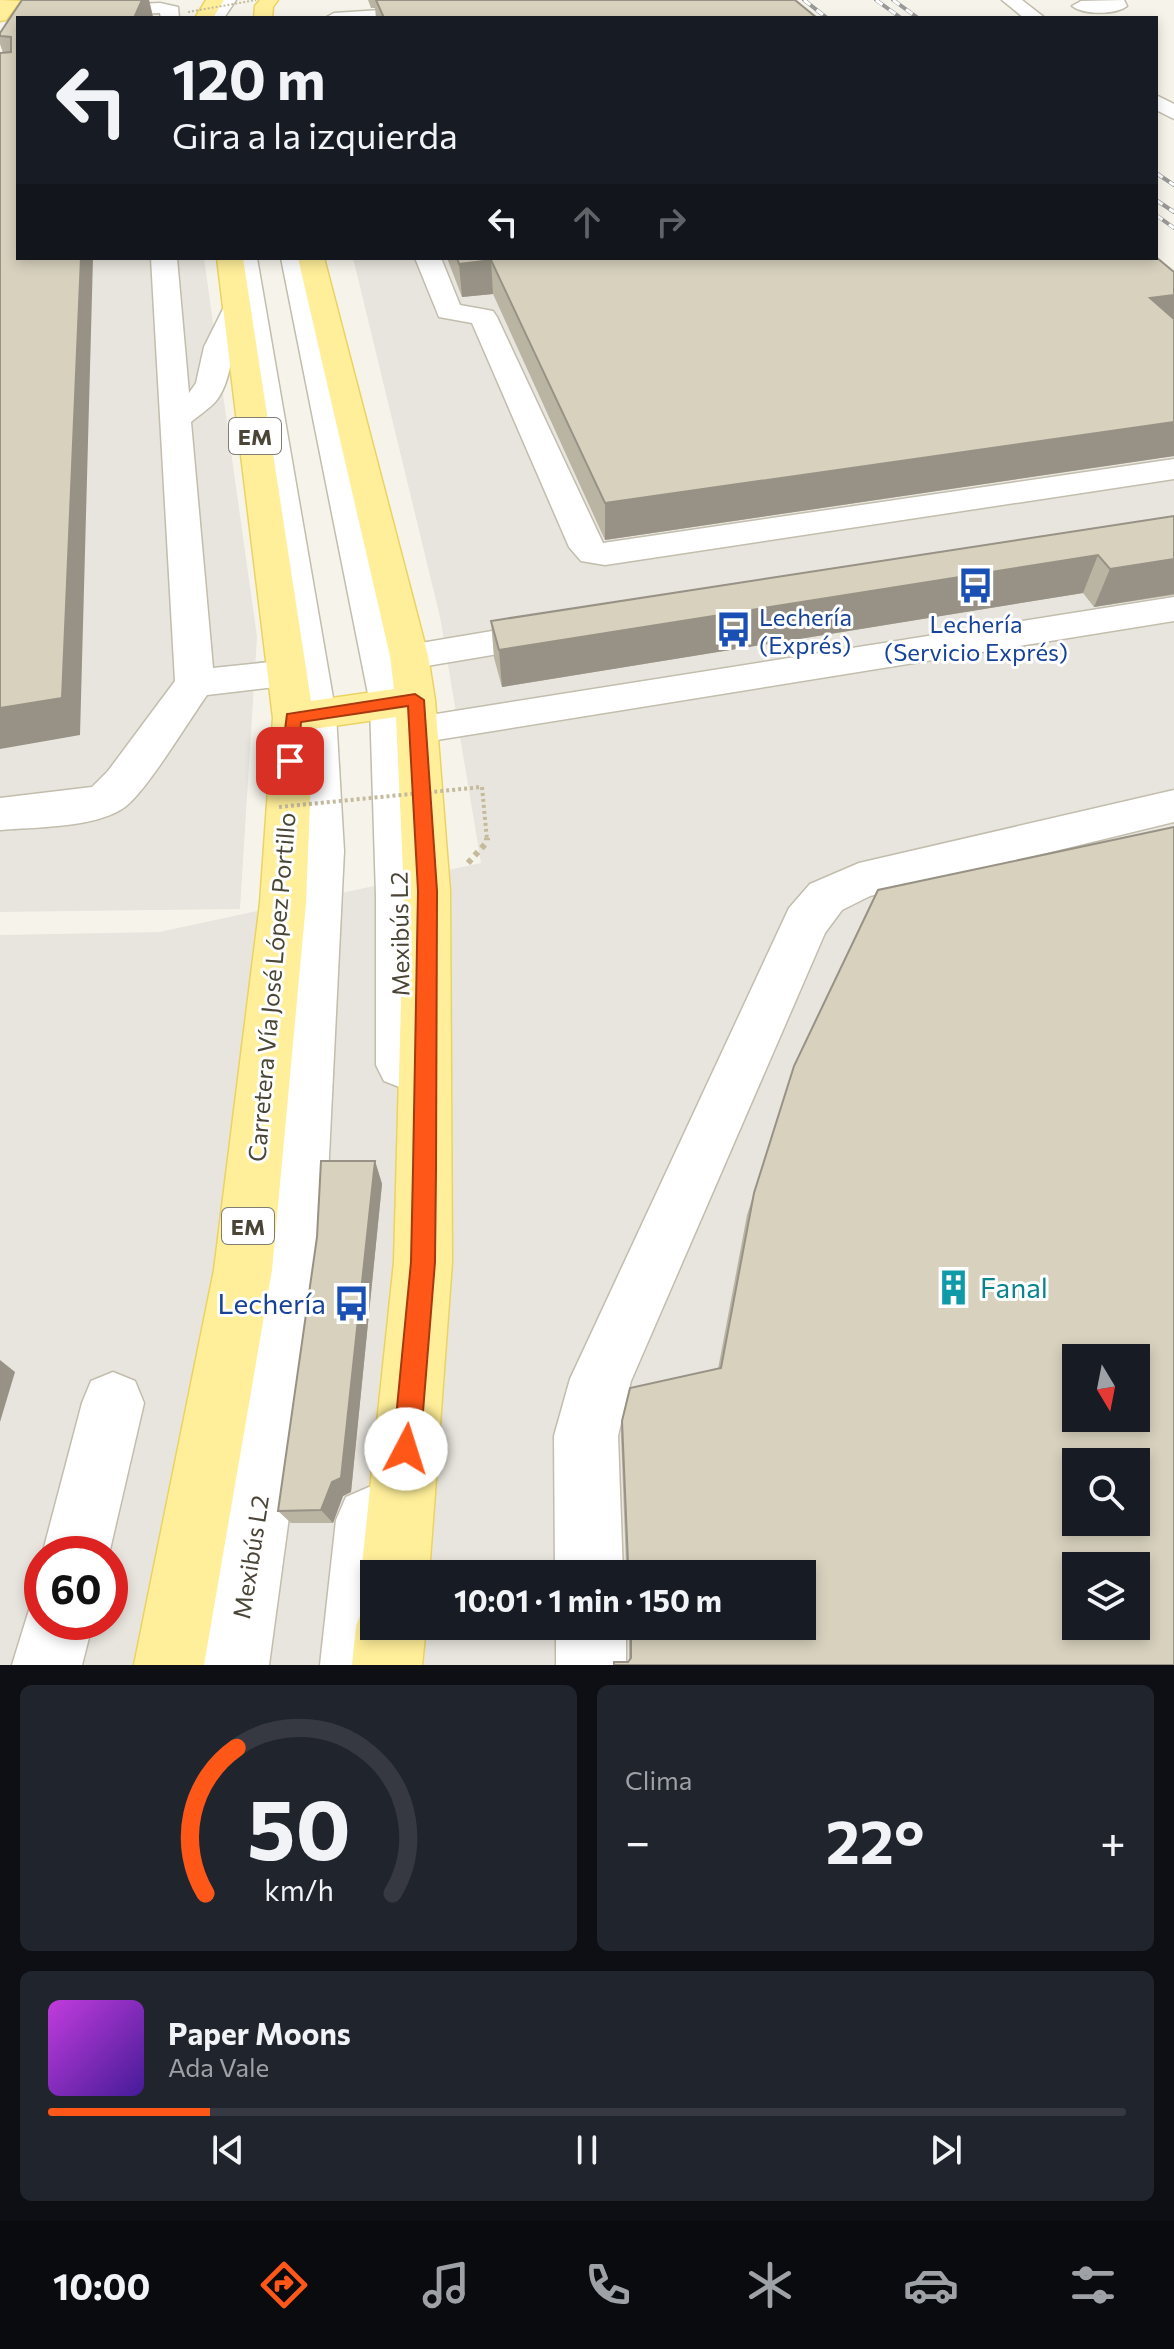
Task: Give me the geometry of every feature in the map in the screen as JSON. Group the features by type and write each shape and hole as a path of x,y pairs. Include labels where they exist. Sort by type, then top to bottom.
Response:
{"main road":[{"name":"Carretera Vía José López Portillo","path":"169,1665 243,1270 304,716 289,673 230,260"},
{"path":"311,260 409,656 407,712 427,891 423,1262 396,1560"},
{"path":"304,716 407,712"},
{"path":"387,1665 390,1640"}],"street":[{"path":"1011,0 1033,16"},
{"path":"1090,16 1081,6 1118,6 1115,0"},
{"path":"67,12 160,8 172,11 171,16"},
{"path":"419,16 462,15"},
{"path":"0,814 88,805 107,798 123,782 195,683 164,260"},
{"name":"Mexibús L2","path":"234,1665 295,1258 322,851 244,260"},
{"name":"Mexibús L2","path":"294,260 407,712 399,896 404,1183 355,1665"},
{"path":"429,260 449,311 483,317 586,547 593,553 605,554 1174,469"},
{"path":"176,419 204,396 211,383 218,347 237,309"},
{"path":"407,712 1174,609"},
{"path":"409,656 583,628"},
{"path":"195,683 289,673"},
{"path":"589,1560 586,1436 601,1379 806,922 826,897 859,881 1174,806"},
{"path":"80,1536 113,1403"},
{"path":"47,1665 53,1640"},
{"path":"591,1640 591,1665"}],"path":[{"path":"207,7 258,0"},
{"path":"279,807 482,787 487,842"}],"shaded area":[{"path":"0,67 16,260 204,260 257,637 240,909 0,912"},
{"path":"353,260 1118,260 1174,305 1174,1665 0,1665 0,935 159,932 481,863 440,617"}],"building":[{"path":"22,0 142,0 135,16 16,16 16,260 81,260 62,698 0,708 0,53 11,52 11,37 0,36"},
{"path":"376,0 795,0 815,16 383,16"},
{"path":"1158,259 1174,272 1174,295 1150,298 1174,319 1174,422 605,503 491,260"},
{"path":"458,260 491,260 459,264"},
{"path":"1174,516 1174,559 1110,569 1098,555 499,650 491,621"},
{"name":"Fanal","path":"1174,827 1174,1665 614,1665 614,1662 628,1662 631,1658 631,1640 816,1640 816,1560 628,1560 622,1421 630,1388 721,1368 754,1193 794,1066 878,890"},
{"path":"321,1161 375,1161 341,1478 332,1482 321,1510 278,1511 317,1237"}],"railway":[{"path":"804,0 824,16"},
{"path":"876,0 898,16"},
{"path":"893,0 915,16"},
{"path":"1158,174 1174,185"},
{"path":"1158,201 1174,212"},
{"path":"1158,216 1174,228"}],"place":[{"name":"Lechería (Servicio Exprés)","path":"976,586"},
{"name":"Lechería (Exprés)","path":"733,630"},
{"name":"Fanal","path":"954,1287"},
{"name":"Lechería","path":"352,1303"}],"route":[{"path":"290,761 293,718 415,700 427,891 423,1262 406,1449"}]}
